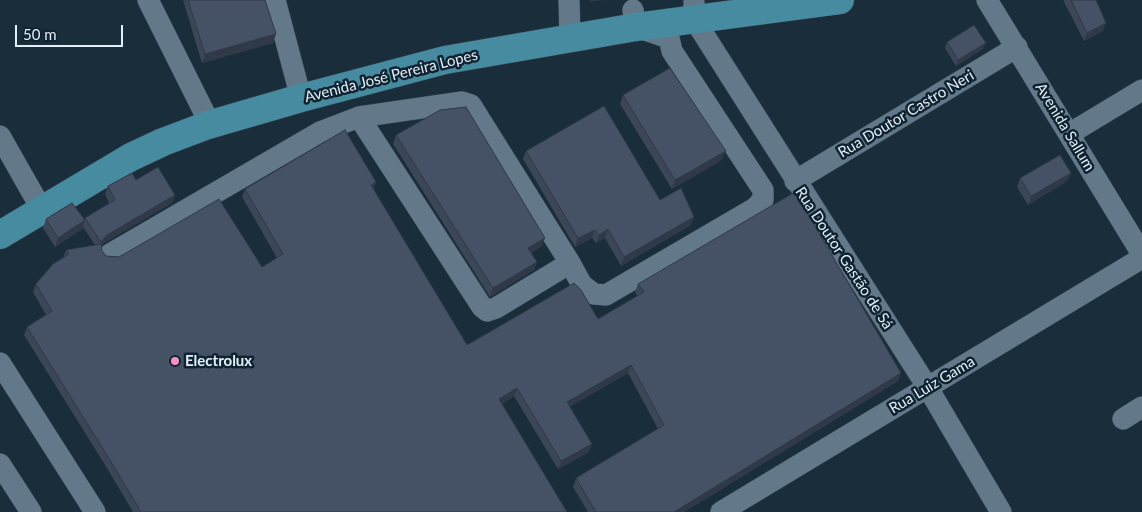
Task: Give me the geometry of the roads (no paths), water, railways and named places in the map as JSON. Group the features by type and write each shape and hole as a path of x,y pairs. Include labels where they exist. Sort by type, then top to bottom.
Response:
{"main road":[{"name":"Avenida José Pereira Lopes","path":"0,217 38,203 206,118 299,91 445,60 570,19 634,18 701,7 840,0"},
{"name":"Avenida José Pereira Lopes","path":"0,236 38,203"}],"street":[{"path":"148,0 206,118"},
{"path":"275,0 299,91"},
{"name":"Avenida Sallum","path":"987,0 1142,254"},
{"name":"Rua Doutor Gastão de Sá","path":"701,7 795,181 928,388 1001,512"},
{"path":"110,254 320,132 359,117 454,102 471,105 582,285 594,294 606,295 755,208 762,200 763,190 672,51 668,38 634,18"},
{"name":"Rua Doutor Castro Neri","path":"795,181 1017,47"},
{"path":"1069,134 1142,90"},
{"path":"359,117 482,307 487,311 496,308 570,263"},
{"path":"0,136 38,203"},
{"name":"Rua Luiz Gama","path":"722,512 1142,258"},
{"path":"0,363 95,512"},
{"path":"1123,419 1142,407"},
{"path":"0,464 31,512"}],"place":[{"name":"Electrolux","path":"175,361"}]}
